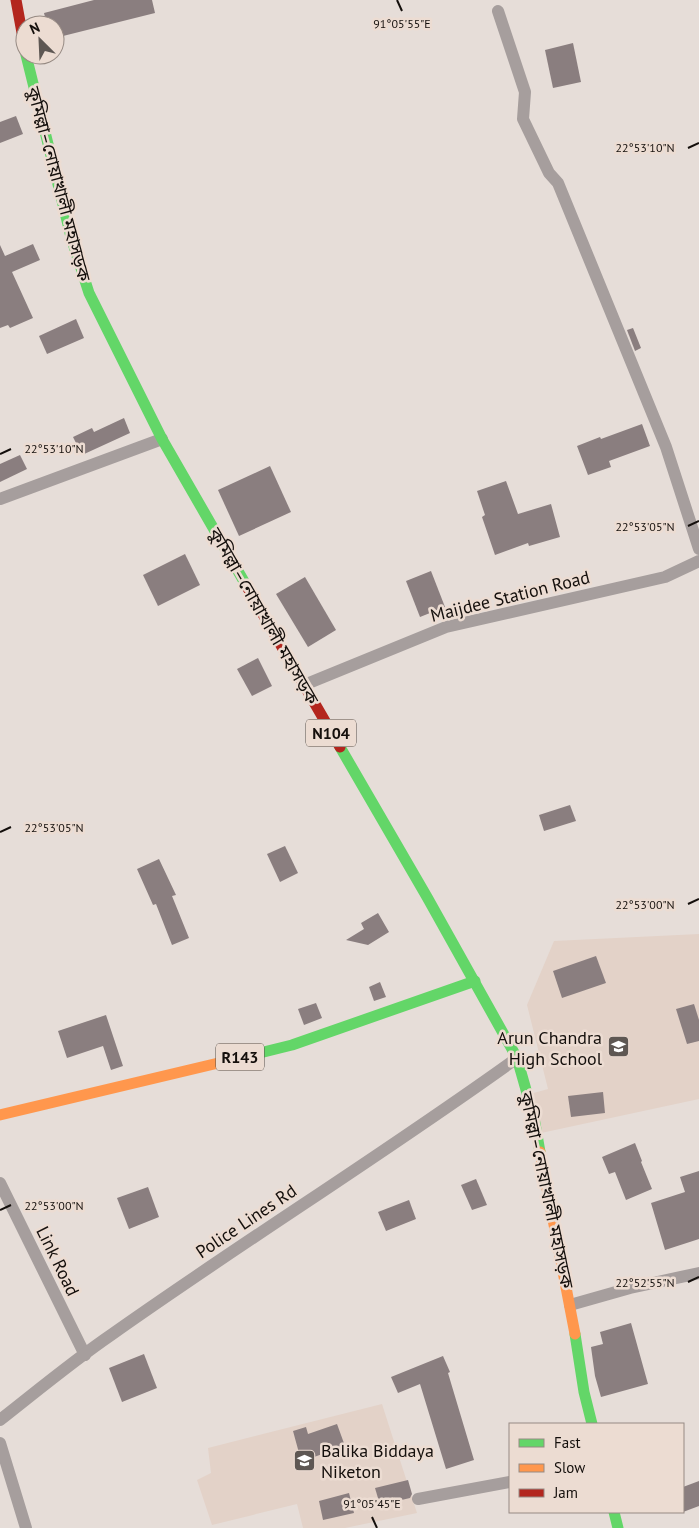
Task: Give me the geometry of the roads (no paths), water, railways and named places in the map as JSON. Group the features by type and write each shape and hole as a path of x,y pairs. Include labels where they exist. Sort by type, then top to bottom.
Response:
{"main road":[{"path":"16,0 19,15"},
{"name":"কুমিল্লা–নোয়াখালী মহাসড়ক","path":"28,65 60,196 89,293 162,439 475,981 517,1058 534,1118 570,1305 584,1392 592,1423"},
{"name":"R143","path":"0,1115 292,1044 475,981"},
{"path":"614,1513 618,1528"}],"street":[{"path":"498,11 525,92 523,119 548,173 558,182 662,438 699,549"},
{"path":"0,499 162,439"},
{"name":"Maijdee Station Road","path":"304,685 446,626 665,578 699,561"},
{"name":"Police Lines Rd","path":"0,1420 109,1336 288,1213 446,1109 517,1058"},
{"name":"Link Road","path":"0,1184 85,1354"},
{"path":"570,1305 630,1288 699,1273"},
{"path":"0,1443 26,1528"},
{"path":"418,1499 509,1482"}],"place":[{"name":"Arun Chandra High School","path":"618,1047"},
{"name":"Balika Biddaya Niketon","path":"305,1460"}]}
